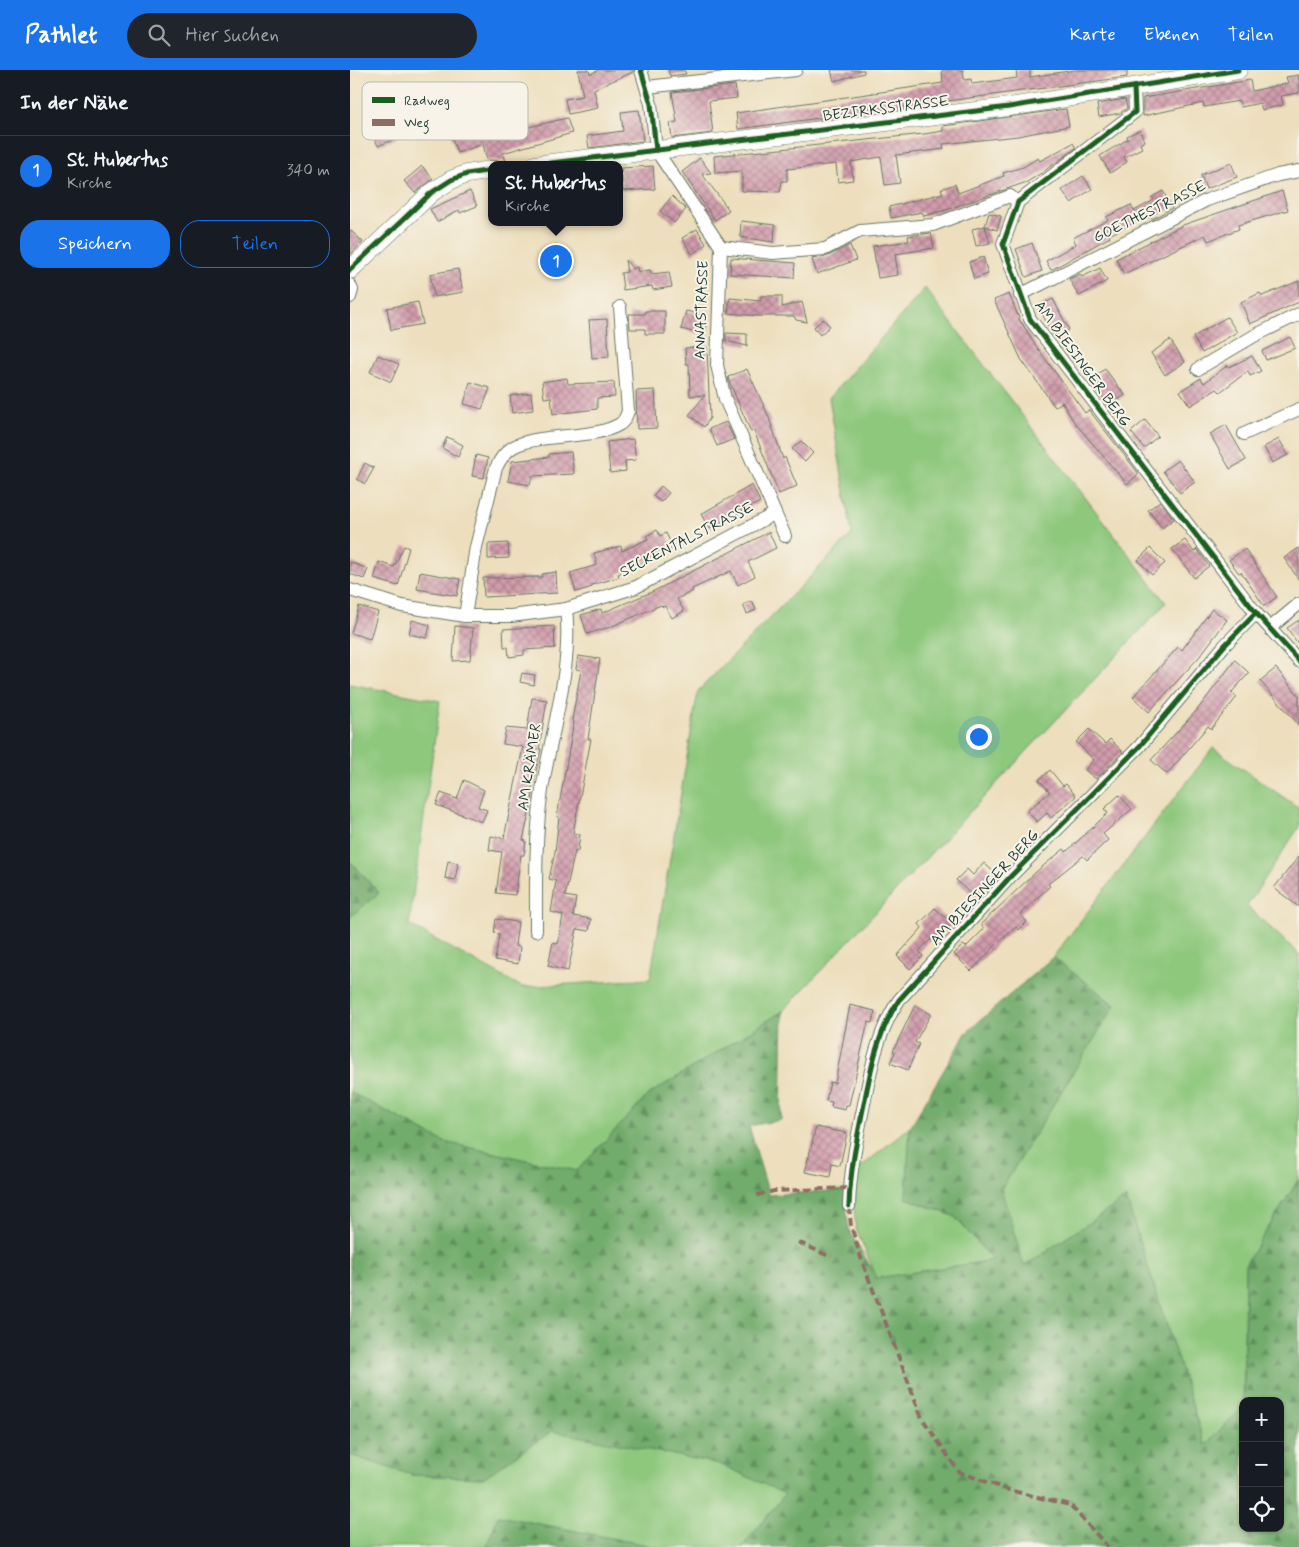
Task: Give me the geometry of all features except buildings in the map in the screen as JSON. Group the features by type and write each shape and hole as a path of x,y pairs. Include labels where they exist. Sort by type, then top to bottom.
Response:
{"main road":[{"name":"BEZIRKSSTRASSE","path":"567,161 1009,107 1238,70"},
{"path":"350,270 431,193 451,180 467,174 488,171"}],"street":[{"path":"641,70 651,104 656,150"},
{"path":"647,87 796,70"},
{"path":"720,247 773,253 824,249 860,231 933,225 1010,196 1018,202 1135,112 1134,87"},
{"name":"ANNASTRASSE","path":"656,150 720,247 717,365 725,399 785,536"},
{"name":"GOETHESTRASSE","path":"1020,295 1207,200 1278,175 1299,171"},
{"name":"AM BIESINGER BERG","path":"1018,202 1003,244 1020,295 1030,318 1256,613 1299,661"},
{"path":"350,285 350,297"},
{"path":"465,616 478,538 496,468 502,456 512,448 527,442 606,429 620,424 626,418 628,411 620,307"},
{"path":"1198,369 1254,336 1299,314"},
{"path":"1244,434 1299,409"},
{"name":"SECKENTALSTRASSE","path":"350,590 402,606 465,616 511,616 566,609 636,587 774,514"},
{"path":"1270,628 1299,604"},
{"name":"AM KRÄMER","path":"536,931 537,831 542,790 566,654 566,609"},
{"name":"AM BIESINGER BERG","path":"849,1206 852,1162 871,1070 888,1015 899,1000 1010,877 1139,748 1224,646 1256,613"}],"green space":[{"path":"925,288 1166,603 783,1011 648,1095 577,1171 444,1142 350,1092 350,917 379,893 350,861 350,684 440,701 409,925 522,987 650,979 698,691 852,534 829,398"},
{"path":"1213,748 1299,808 1299,827 1247,906 1299,954 1299,1179 1245,1265 1243,1397 1239,1397 1239,1411 1205,1446 1126,1199 1024,1267 1001,1189 1114,1005 1053,957"},
{"path":"350,861 379,893 350,917"},
{"path":"1053,957 1115,1005 1001,1189 1024,1266 1126,1198 1205,1445 1239,1411 1239,1532 1284,1532 1284,1397 1244,1397 1245,1265 1299,1179 1299,1547 742,1547 785,1494 720,1464 552,1431 483,1478 412,1475 350,1455 350,1092 444,1142 577,1171 648,1095 783,1011 781,1120 749,1126 769,1195 844,1190 849,1230 877,1278 993,1260 954,1216 906,1198 910,1127 966,1033"},
{"path":"910,1127 906,1198 954,1216 994,1260 877,1278 856,1229 851,1175"},
{"path":"551,1430 720,1464 786,1494 742,1547 657,1547 499,1516 486,1547 350,1547 350,1455 412,1475 483,1478"},
{"path":"498,1516 657,1547 486,1547"}],"marked path":[{"path":"757,1195 774,1191 850,1188"},
{"path":"849,1206 851,1226 862,1261 922,1418 959,1472 1009,1490 1070,1505 1108,1547"},
{"path":"798,1242 831,1257"}],"cycle path":[{"path":"641,70 651,104 656,150"},
{"path":"568,161 1009,107 1238,70"},
{"path":"1134,87 1135,112 1018,202 1003,244 1030,319 1256,613 1299,661"},
{"path":"350,270 431,193 451,180 467,174 488,171"},
{"path":"849,1206 854,1155 873,1063 886,1024 899,1000 1010,877 1139,747 1224,646 1256,613"}],"place":[{"name":"St. Hubertus","path":"556,261"}]}
